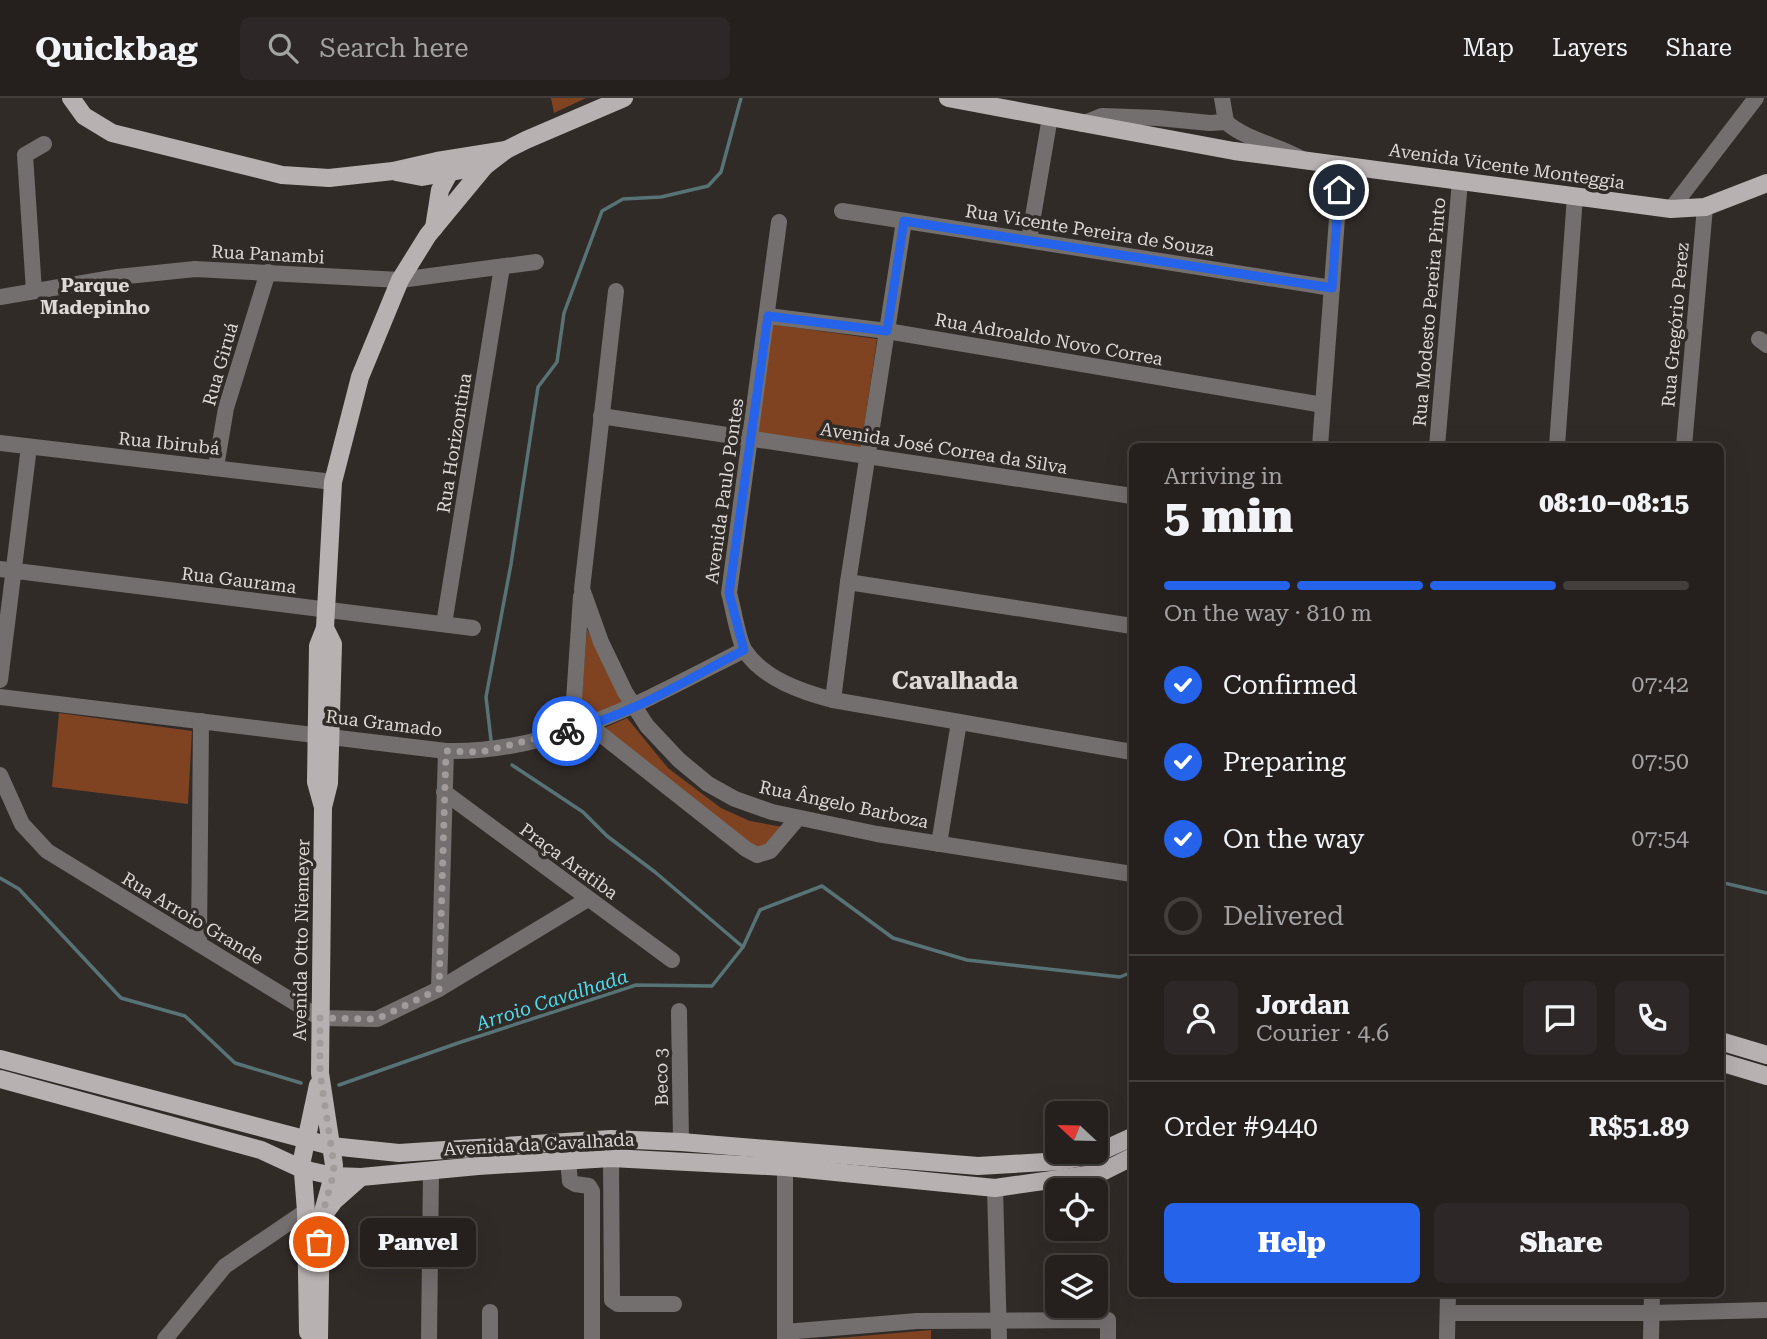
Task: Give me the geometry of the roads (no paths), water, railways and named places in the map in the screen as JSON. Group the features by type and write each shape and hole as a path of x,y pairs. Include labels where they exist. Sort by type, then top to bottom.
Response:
{"main road":[{"path":"71,98 84,116 112,133 282,175 329,178 483,160 624,98"},
{"name":"Avenida Vicente Monteggia","path":"948,98 1024,105 1050,117 1234,151 1671,209 1705,207 1767,183"},
{"path":"448,173 453,166 483,160"},
{"name":"Avenida Otto Niemeyer","path":"434,220 455,204 483,160"},
{"path":"405,171 441,169 456,177 458,183 455,204"},
{"path":"405,171 426,190 434,220"},
{"name":"Avenida Otto Niemeyer","path":"307,1339 313,1215 333,1176 320,1073 320,1018 323,807 329,783 323,735 333,645 325,628 325,610 333,482 360,377 400,280 434,220 440,190 448,173"},
{"path":"1724,1043 1767,1055"},
{"name":"Avenida da Cavalhada","path":"0,1059 331,1146 399,1153 611,1139 681,1142 978,1166 1045,1162"},
{"path":"1724,1063 1767,1076"},
{"name":"Avenida Otto Niemeyer","path":"319,1339 313,1215 302,1169 320,1073"},
{"name":"Avenida da Cavalhada","path":"0,1079 261,1150 302,1169 333,1176 361,1177 478,1166 611,1158 785,1167 995,1188 1100,1172 1129,1158"},
{"name":"Avenida da Cavalhada","path":"1108,1148 1129,1138"},
{"path":"995,1188 1002,1177 1048,1164"},
{"path":"313,1215 361,1177"}],"street":[{"path":"1222,98 1226,122 1235,130 1285,149 1304,160"},
{"path":"1671,209 1756,98"},
{"path":"1082,124 1101,116 1226,122"},
{"path":"1030,240 1050,117"},
{"path":"34,291 25,155 44,144"},
{"path":"1320,443 1341,165"},
{"name":"Rua Modesto Pereira Pinto","path":"1437,443 1460,181"},
{"path":"1557,443 1575,196"},
{"name":"Rua Gregório Perez","path":"1684,443 1705,207"},
{"name":"Rua Vicente Pereira de Souza","path":"842,211 1332,288"},
{"path":"833,700 848,582 904,221"},
{"name":"Avenida Paulo Pontes","path":"744,650 729,593 779,222"},
{"name":"Rua Panambi","path":"0,297 195,269 400,280 536,262"},
{"name":"Rua Horizontina","path":"444,624 502,267"},
{"name":"Rua Giruá","path":"216,467 226,408 268,272"},
{"name":"Rua Ângelo Barboza","path":"616,291 582,589 598,636 625,692 647,726 679,760 708,784 735,799 772,812 877,834 1129,874"},
{"name":"Rua Adroaldo Novo Correa","path":"768,316 887,331 1323,405"},
{"name":"Avenida José Correa da Silva","path":"601,416 1129,496"},
{"name":"Rua Ibirubá","path":"0,443 333,482"},
{"path":"0,680 6,570 29,446"},
{"name":"Rua Gaurama","path":"6,570 473,628"},
{"path":"848,582 1129,626"},
{"path":"572,730 582,589"},
{"path":"744,650 768,673 798,690 833,700 1129,751"},
{"name":"Rua Gramado","path":"0,696 446,751 481,752 589,725 634,706 744,650"},
{"path":"199,944 201,720"},
{"path":"939,844 959,722"},
{"path":"589,725 757,855 770,852 798,818"},
{"path":"439,989 446,751"},
{"name":"Rua Arroio Grande","path":"0,775 22,824 47,851 320,1018"},
{"name":"Praça Aratiba","path":"444,792 672,960"},
{"path":"320,1018 377,1019 439,989 588,899"},
{"name":"Beco 3","path":"679,1011 681,1142"},
{"path":"611,1158 612,1300 618,1304 674,1304"},
{"path":"568,1161 570,1181 589,1186 592,1191 592,1339"},
{"path":"785,1167 785,1336 917,1321 1108,1320 1108,1339"},
{"path":"429,1339 431,1171"},
{"path":"995,1188 999,1339"},
{"path":"165,1339 225,1266 313,1215"},
{"path":"1447,1339 1448,1297"},
{"path":"1651,1339 1652,1297"},
{"path":"1448,1312 1651,1313 1767,1310"},
{"path":"489,1312 490,1339"}],"waterway":[{"path":"491,740 486,697 511,564 538,387 557,362 564,313 602,211 623,199 661,197 708,186 721,172 741,98"},
{"path":"512,765 583,812 607,836 655,872 743,947"},
{"name":"Arroio Cavalhada","path":"0,878 19,889 121,998 185,1016 235,1063 301,1083"},
{"name":"Arroio Cavalhada","path":"1724,883 1767,893"},
{"name":"Arroio Cavalhada","path":"339,1085 636,985 712,986 743,947 760,910 822,886 893,938 967,960 1120,977 1129,973"}],"place":[{"name":"Panvel","path":"319,1242"}],"district":[{"name":"Parque Madepinho","path":"95,296"},
{"name":"Cavalhada","path":"955,681"}]}
